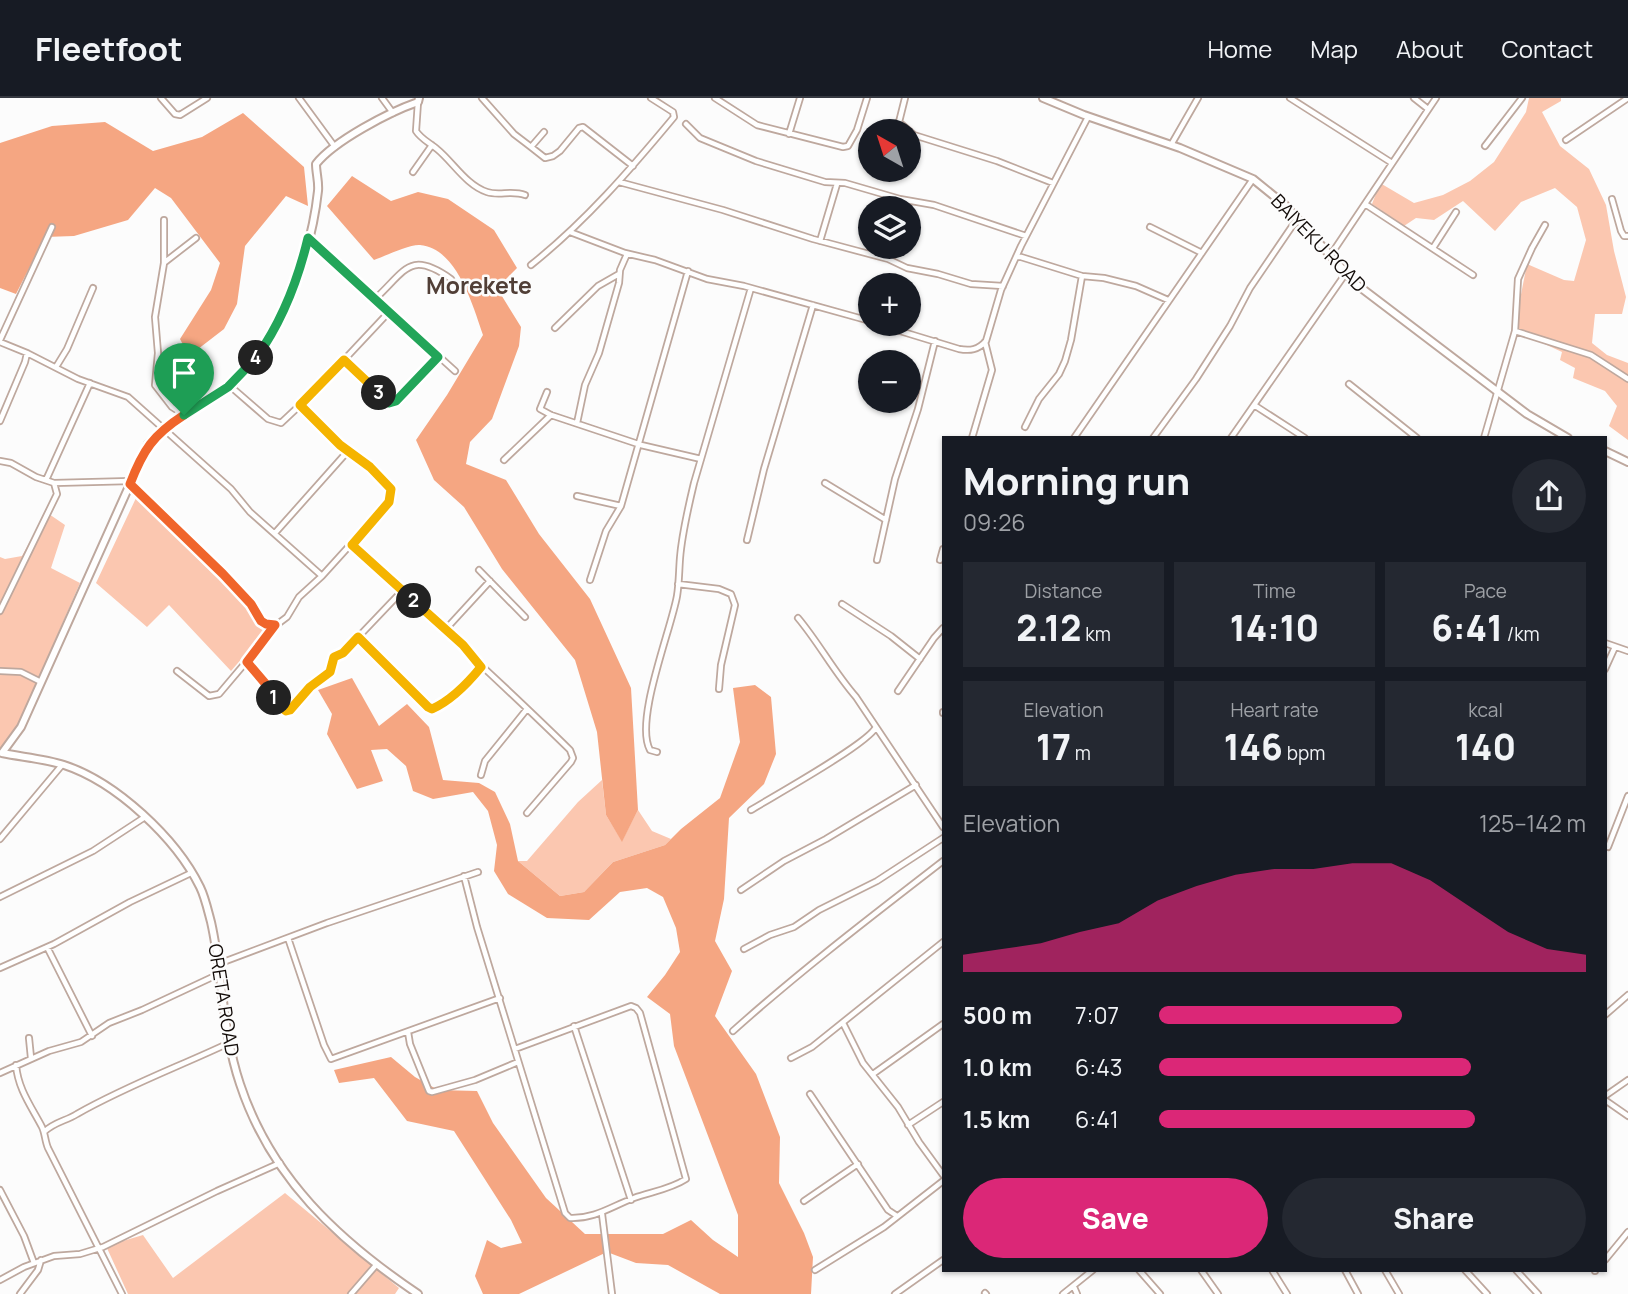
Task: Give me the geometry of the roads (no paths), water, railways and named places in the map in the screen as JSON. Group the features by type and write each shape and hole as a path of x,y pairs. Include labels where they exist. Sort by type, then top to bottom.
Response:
{"street":[{"path":"161,98 176,115 207,98"},
{"path":"299,98 335,147"},
{"path":"382,98 393,113"},
{"path":"482,98 514,134 545,158 553,156 583,127 634,166"},
{"path":"531,265 570,232 619,183 674,117 673,112 651,98"},
{"path":"789,134 800,98"},
{"path":"719,99 757,125 843,148 847,147 857,130 867,98"},
{"path":"905,98 900,122 914,135 998,161 1054,183"},
{"name":"BAIYEKU ROAD","path":"1044,98 1253,178 1298,218 1346,273 1395,315 1542,424 1564,436"},
{"path":"1171,145 1198,98"},
{"path":"1290,98 1392,163"},
{"path":"1414,98 1429,109"},
{"path":"1330,257 1436,98"},
{"path":"1485,146 1522,98"},
{"path":"1566,140 1628,98"},
{"path":"1,753 20,727 148,444 164,429 230,386 249,368 266,344 288,298 308,238 318,189 316,164 335,147 418,100"},
{"path":"418,100 416,131 466,178 489,193 518,192 525,195"},
{"path":"973,436 992,370 985,342 999,295 1026,236 1088,117"},
{"path":"686,124 701,138 756,161 837,184 845,183 900,199 934,205 1026,236"},
{"path":"531,147 544,132"},
{"path":"413,172 432,145"},
{"path":"1075,436 1253,178"},
{"path":"619,183 723,210 907,268 971,284 1003,286"},
{"path":"820,241 837,184"},
{"path":"1612,199 1620,231 1624,236 1628,236"},
{"path":"1365,204 1473,275"},
{"path":"1433,248 1456,212"},
{"path":"1154,436 1196,379 1230,326 1250,288 1298,218"},
{"path":"164,220 164,263 155,317 158,353 155,385 172,407 184,415"},
{"path":"1485,436 1515,331 1518,279 1545,225"},
{"path":"52,227 0,341 90,383 128,397 231,489 250,512 322,576"},
{"path":"1150,227 1202,253"},
{"path":"570,232 627,254 707,279 751,288 858,318"},
{"path":"164,263 196,238"},
{"path":"308,238 455,371"},
{"path":"577,423 585,385 607,328 619,284 619,274 627,254"},
{"path":"1018,255 1082,275 1136,286 1168,300"},
{"path":"376,298 404,270 415,264 432,266 451,279"},
{"path":"590,580 606,531 621,506 688,271"},
{"path":"1232,436 1346,273"},
{"path":"555,328 598,286 619,274"},
{"path":"1026,427 1040,399 1059,374 1065,361 1072,340 1082,275"},
{"path":"994,287 999,295"},
{"path":"56,367 67,349 93,288"},
{"path":"657,752 650,750 647,743 653,677 667,637 678,584 686,516 751,288"},
{"path":"747,540 764,469 813,305"},
{"path":"230,386 268,419 277,424 281,423 389,312"},
{"path":"1515,331 1591,355 1628,379"},
{"path":"918,336 967,350 985,342"},
{"path":"877,560 899,465 935,341"},
{"path":"0,421 27,353"},
{"path":"344,360 391,403 438,357"},
{"path":"46,480 90,383"},
{"path":"1349,384 1414,436"},
{"path":"547,392 540,409 551,415 639,444 701,459"},
{"path":"177,671 206,695 214,696 227,687 275,625 287,617 299,597 386,507 392,491 370,467 348,451 300,405"},
{"path":"1254,405 1302,436"},
{"path":"504,460 551,415"},
{"path":"275,533 348,451"},
{"path":"1607,453 1628,462"},
{"path":"0,461 11,463 54,483 131,483 223,574 251,604 261,621 275,625"},
{"path":"0,611 57,494 54,483"},
{"path":"825,483 886,520"},
{"path":"577,496 621,506"},
{"path":"352,545 570,750 573,758 527,813"},
{"path":"940,560 942,553"},
{"path":"480,570 525,617"},
{"path":"445,630 490,580"},
{"path":"678,584 709,587 731,594 735,605 719,690"},
{"path":"247,662 270,689 277,704 286,711 299,702 310,687 328,674 334,657 343,653 402,590"},
{"path":"842,604 920,659"},
{"path":"798,618 819,643 840,679 856,697 942,825"},
{"path":"898,691 942,629"},
{"path":"358,637 432,709 468,683 481,667"},
{"path":"1607,644 1628,651"},
{"path":"1607,665 1615,647"},
{"path":"0,671 21,672 41,682"},
{"path":"481,775 482,767 491,752 527,709"},
{"path":"751,810 872,734 876,727"},
{"path":"872,734 881,734"},
{"name":"ORETA ROAD","path":"1,753 63,764 90,776 145,817 181,856 200,887 211,922 229,1043 240,1084 256,1123 305,1200 377,1264 418,1294"},
{"path":"0,839 63,764"},
{"path":"741,890 785,861 916,785"},
{"path":"1608,847 1628,796"},
{"path":"0,897 93,851 145,817"},
{"path":"744,949 770,935 794,927 819,910 887,876 942,839"},
{"path":"733,1031 852,930 942,862"},
{"path":"217,965 478,872"},
{"path":"0,968 47,947 191,873"},
{"path":"464,876 515,1049 565,1213 576,1219 602,1214 631,1199 683,1182 687,1177 640,1013 631,1006 515,1049"},
{"path":"288,938 329,1056 336,1059 500,998"},
{"path":"791,1058 812,1047 942,943"},
{"path":"47,947 92,1036"},
{"path":"0,1073 81,1042 116,1019 142,1010 219,974"},
{"path":"1607,1013 1628,995"},
{"path":"843,1023 856,1051 942,1174"},
{"path":"873,1074 942,1025"},
{"path":"575,1026 631,1199"},
{"path":"408,1032 426,1086 432,1091 475,1080 519,1062"},
{"path":"397,1036 410,1044"},
{"path":"29,1038 31,1059"},
{"path":"44,1132 110,1095 229,1043"},
{"path":"16,1065 20,1086 44,1132 48,1148 122,1294"},
{"path":"1607,1096 1628,1080"},
{"path":"810,1094 888,1210 897,1216"},
{"path":"1607,1100 1628,1116"},
{"path":"908,1125 942,1103"},
{"path":"0,1280 41,1260 100,1248 280,1163"},
{"path":"804,1201 859,1164"},
{"path":"815,1270 884,1227 942,1182"},
{"path":"0,1190 24,1236 34,1263"},
{"path":"602,1214 612,1294"},
{"path":"1607,1257 1628,1232"},
{"path":"20,1294 38,1270 41,1260"},
{"path":"895,1294 942,1261"},
{"path":"351,1294 377,1264"},
{"path":"1063,1294 1091,1272"},
{"path":"1141,1272 1160,1294"},
{"path":"1202,1272 1218,1294"},
{"path":"1273,1272 1287,1294"},
{"path":"1346,1272 1359,1294"},
{"path":"1386,1272 1399,1294"},
{"path":"1467,1272 1487,1294"},
{"path":"1518,1272 1538,1294"},
{"path":"1073,1287 1077,1294"}],"district":[{"name":"Morekete","path":"479,285"}]}
